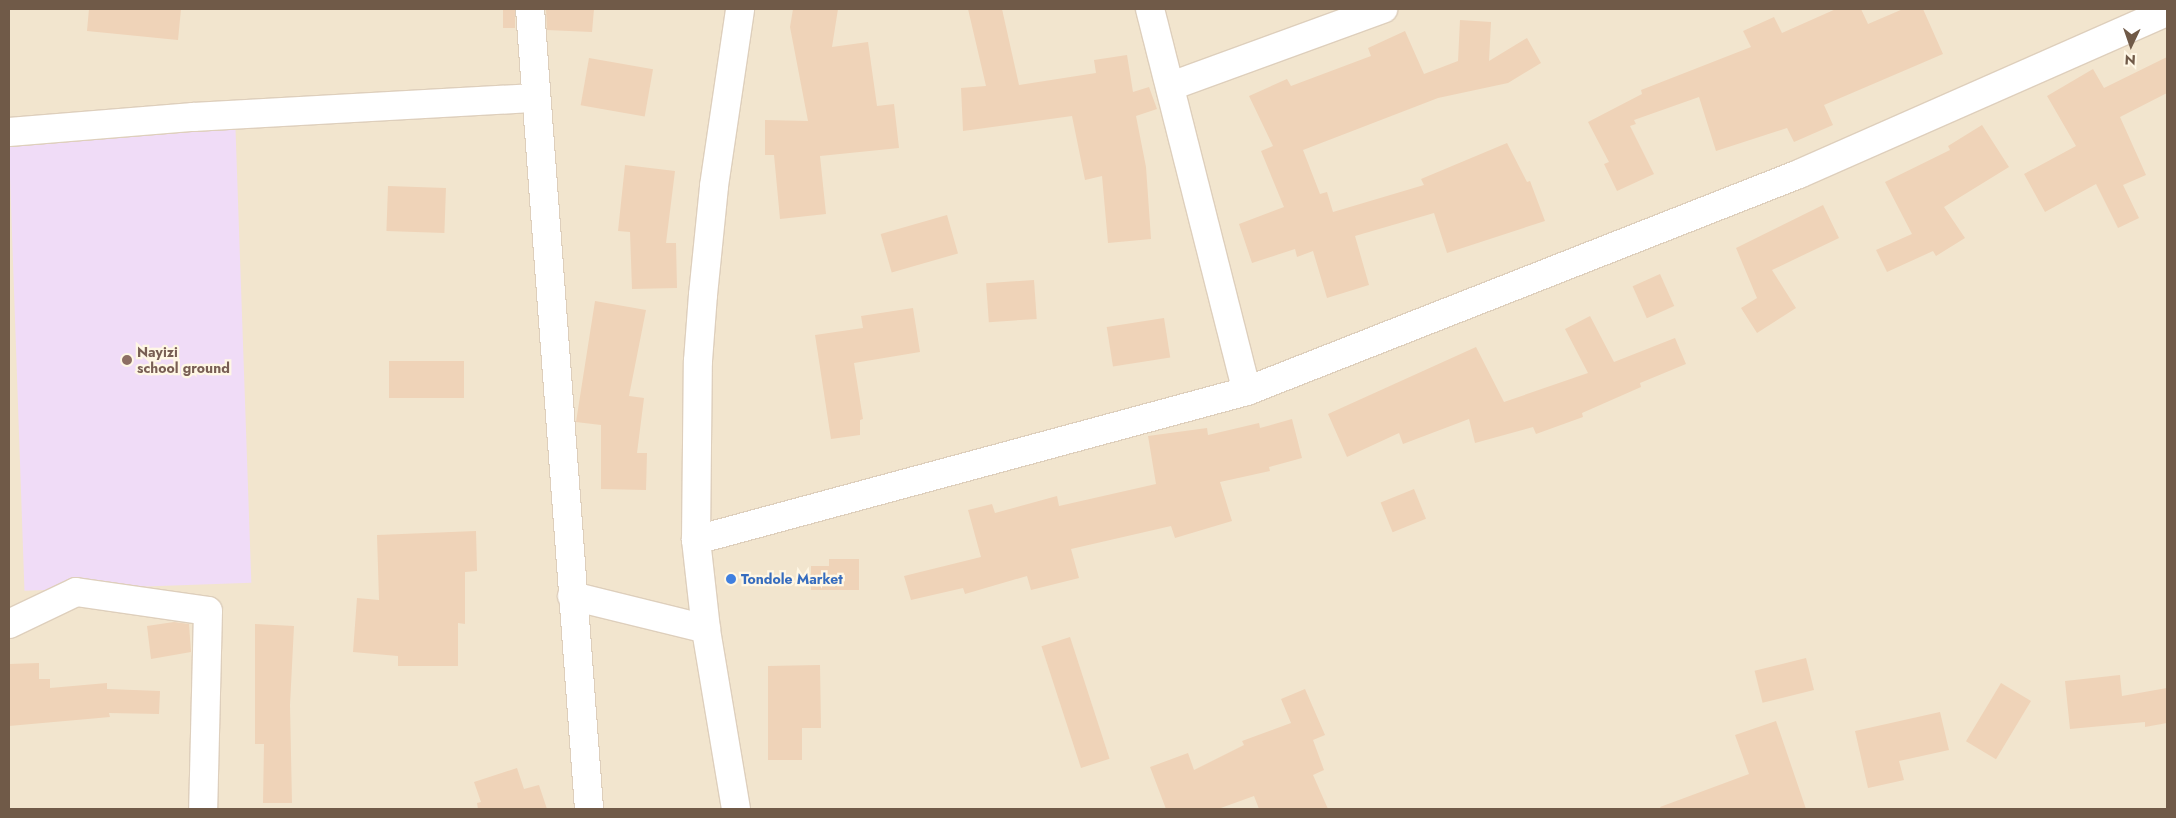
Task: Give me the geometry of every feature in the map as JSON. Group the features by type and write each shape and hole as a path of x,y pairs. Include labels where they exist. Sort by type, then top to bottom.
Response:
{"street":[{"path":"530,9 535,98 589,809"},
{"path":"736,809 706,629 696,540 699,342 714,186 740,9"},
{"path":"1150,9 1247,391"},
{"path":"1171,86 1383,9"},
{"path":"696,540 1247,391 1799,174 2167,12"},
{"path":"9,132 193,117 535,98"},
{"path":"9,624 76,592 208,611 203,809"},
{"path":"572,596 706,629"}],"shaded area":[{"path":"9,9 2167,9 2167,809 9,809"},
{"name":"Nayizi school ground","path":"235,115 251,583 24,591 9,123"}],"building":[{"path":"89,9 181,9 178,40 87,31"},
{"path":"503,9 515,9 515,28 503,28"},
{"path":"546,9 594,9 592,32 547,30"},
{"path":"793,9 838,9 832,47 868,42 877,106 894,104 899,148 820,156 826,214 780,219 774,155 765,155 765,120 808,121 790,27"},
{"path":"968,9 1002,9 1019,85 1096,73 1094,60 1127,55 1133,92 1149,87 1157,109 1136,116 1146,167 1151,239 1108,243 1102,176 1085,180 1072,116 963,131 961,88 986,86"},
{"path":"1836,9 1861,9 1868,24 1903,9 1923,9 1943,54 1824,105 1833,125 1794,142 1787,128 1716,151 1699,97 1634,120 1636,124 1630,126 1654,174 1617,191 1604,164 1609,162 1588,122 1642,94 1641,90 1751,47 1743,31 1774,17 1782,33"},
{"path":"1460,20 1491,22 1489,61 1527,38 1541,63 1508,83 1438,98 1303,150 1320,194 1327,192 1333,212 1424,185 1421,179 1507,143 1527,182 1530,181 1545,221 1447,253 1434,213 1355,236 1369,285 1327,298 1313,251 1297,257 1295,249 1252,263 1239,224 1284,207 1261,151 1273,146 1249,96 1287,79 1291,86 1371,56 1368,48 1405,31 1424,74 1458,61"},
{"path":"2167,57 2167,93 2120,117 2146,175 2123,185 2139,218 2118,228 2096,184 2045,212 2024,174 2076,146 2047,96 2093,69 2104,88"},
{"path":"589,58 653,69 645,117 581,105"},
{"path":"1982,125 2009,167 1944,207 1965,238 1936,256 1933,251 1887,272 1876,250 1912,234 1885,182 1950,150 1948,146"},
{"path":"625,165 675,171 666,243 676,243 677,288 632,289 630,232 618,231"},
{"path":"388,186 446,188 444,233 386,231"},
{"path":"1823,205 1839,238 1772,270 1796,308 1757,333 1741,308 1757,298 1736,248"},
{"path":"947,215 958,253 892,272 881,234"},
{"path":"1660,274 1674,306 1647,318 1633,286"},
{"path":"1034,280 1037,319 989,322 986,283"},
{"path":"595,301 646,310 629,396 644,398 637,453 647,453 646,490 601,489 601,425 576,422"},
{"path":"913,308 920,352 854,363 863,419 860,420 860,435 831,439 815,335 863,328 861,316"},
{"path":"1590,316 1614,362 1675,338 1686,364 1640,383 1641,387 1582,413 1583,417 1536,434 1533,427 1475,443 1469,419 1403,444 1399,433 1347,457 1328,414 1476,347 1504,402 1588,373 1565,329"},
{"path":"1164,318 1170,358 1113,367 1107,327"},
{"path":"389,361 464,361 464,398 389,398"},
{"path":"1292,419 1302,458 1269,467 1270,471 1220,482 1232,521 1175,538 1171,526 1071,549 1079,578 1031,590 1027,576 965,594 963,588 911,600 904,576 981,557 968,510 992,504 995,513 1057,496 1059,506 1156,484 1148,436 1207,428 1208,435 1259,423 1260,428"},
{"path":"1414,489 1426,519 1393,532 1381,502"},
{"path":"476,531 477,571 465,572 465,624 458,623 458,666 398,666 398,656 353,652 357,598 379,600 377,535"},
{"path":"829,559 859,559 859,590 811,590 811,566 829,566"},
{"path":"174,622 189,624 191,652 151,659 147,626"},
{"path":"255,624 294,626 290,705 292,803 263,803 264,744 255,744"},
{"path":"1070,637 1110,759 1081,768 1041,646"},
{"path":"1806,658 1814,690 1763,703 1755,671"},
{"path":"39,663 39,679 50,679 50,688 107,683 107,689 160,691 159,714 109,713 110,717 9,726 9,664"},
{"path":"820,665 821,728 802,728 802,760 768,760 768,666"},
{"path":"2120,675 2122,696 2167,688 2167,723 2145,727 2145,722 2070,729 2065,681"},
{"path":"2001,683 2031,701 1996,759 1966,741"},
{"path":"1305,689 1325,735 1313,740 1324,770 1313,775 1328,809 1259,809 1254,796 1218,809 1166,809 1150,767 1188,753 1194,770 1244,745 1242,741 1291,723 1281,699"},
{"path":"1940,712 1949,750 1899,761 1904,780 1868,788 1855,731"},
{"path":"1776,721 1806,809 1661,809 1660,807 1749,774 1735,735"},
{"path":"517,768 524,789 539,785 547,809 478,809 477,803 481,802 474,782"}],"place":[{"name":"Nayizi school ground","path":"127,360"},
{"name":"Tondole Market","path":"731,579"}]}
